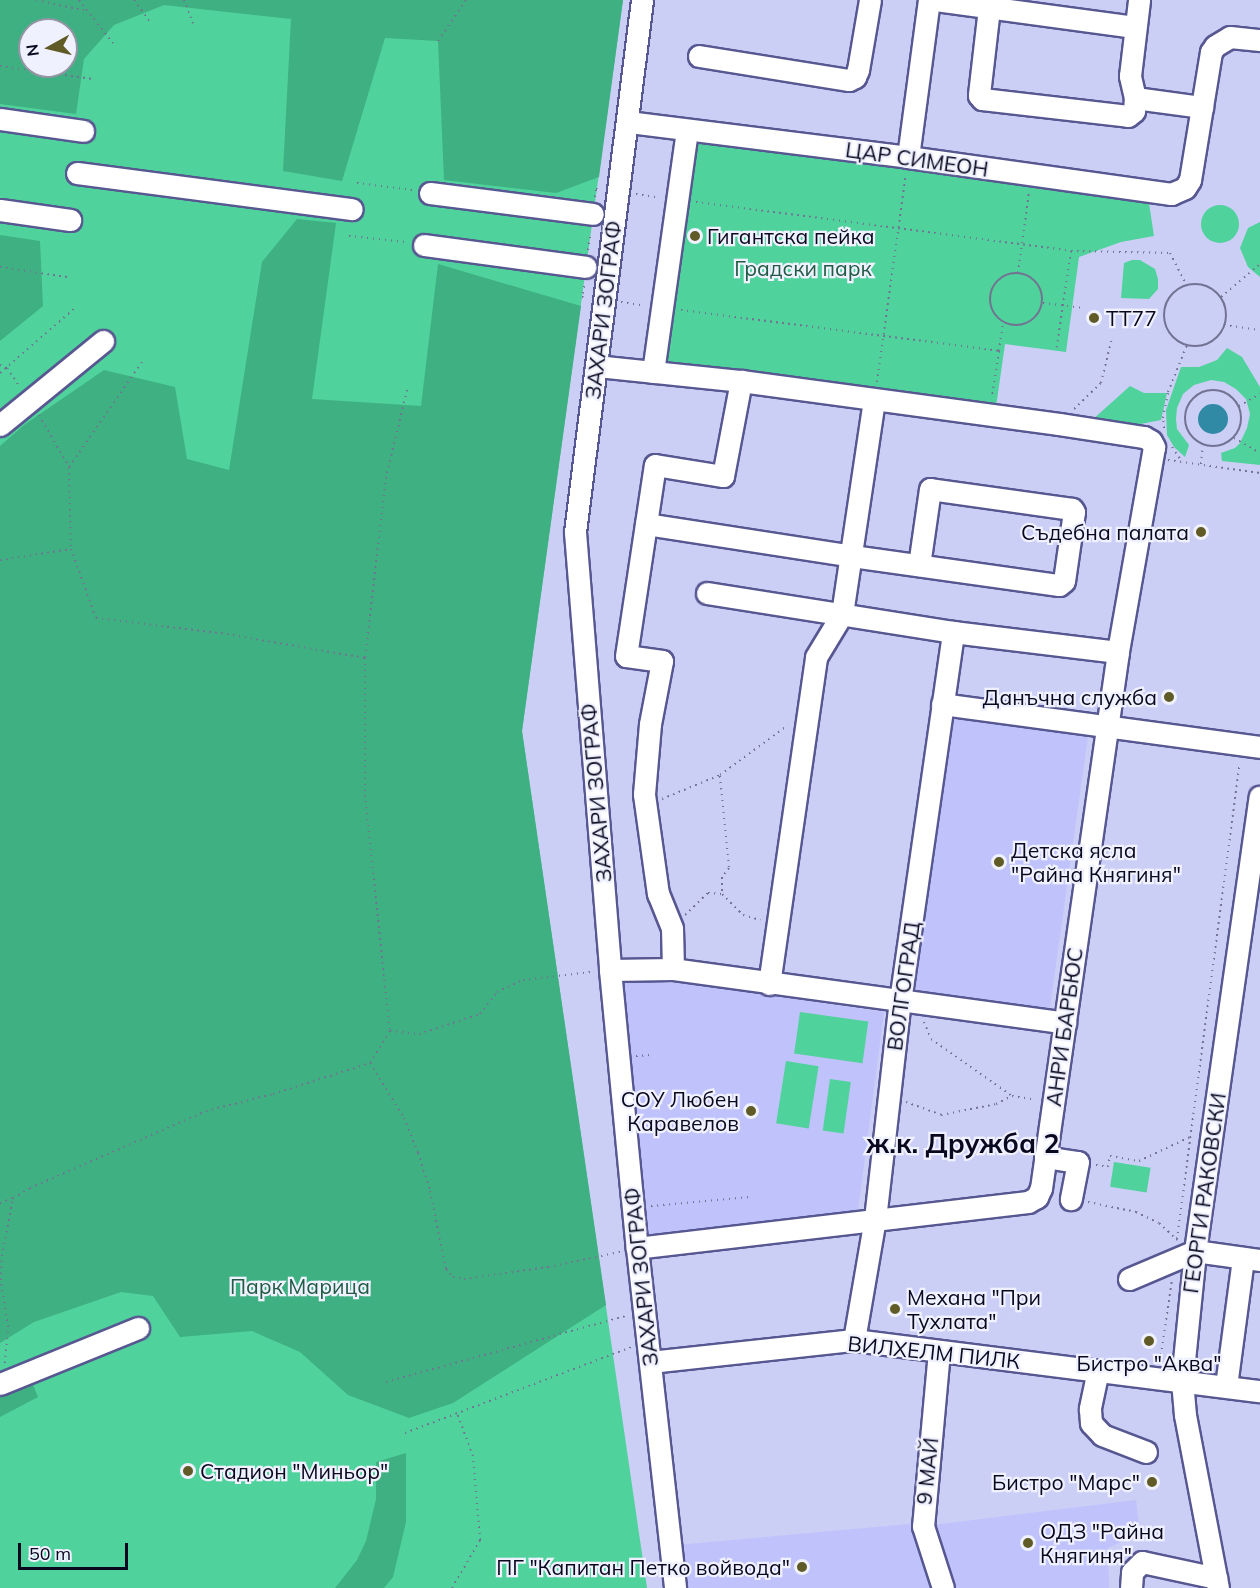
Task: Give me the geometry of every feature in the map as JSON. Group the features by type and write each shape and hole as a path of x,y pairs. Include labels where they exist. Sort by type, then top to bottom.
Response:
{"street":[{"name":"ЗАХАРИ ЗОГРАФ","path":"642,0 575,532 610,970 637,1248 675,1588"},
{"path":"699,56 849,80 855,77 858,69 870,0"},
{"path":"908,157 929,0"},
{"path":"934,0 1135,27"},
{"path":"989,8 979,94 982,99 1128,116 1134,111 1136,98 1130,76 1139,0"},
{"path":"1136,98 1202,107 1211,52 1215,46 1230,37 1260,40"},
{"name":"ЦАР СИМЕОН","path":"628,122 908,157 1171,194 1185,188 1192,171 1202,107"},
{"path":"0,119 83,131"},
{"path":"653,372 687,130"},
{"path":"77,173 352,209"},
{"path":"430,192 593,214"},
{"path":"0,210 70,220"},
{"path":"424,244 586,267"},
{"path":"0,425 103,341"},
{"path":"596,366 741,381 1059,424 1144,437 1162,451"},
{"path":"673,969 672,928 658,894 644,794 650,724 662,661 626,656 655,465 723,476 741,381"},
{"path":"769,984 816,657 843,614 874,400"},
{"name":"АНРИ БАРБЮС","path":"637,1248 1028,1202 1037,1197 1041,1188 1118,652 1162,451"},
{"path":"646,524 852,556 919,565 1062,584 1074,512 1072,509 930,489 919,565"},
{"path":"707,593 953,632 1118,652"},
{"name":"ВОЛГОГРАД","path":"854,1340 875,1219 890,1092 908,1003 942,704 953,632"},
{"path":"942,704 1251,746"},
{"name":"ГЕОРГИ РАКОВСКИ","path":"1217,1583 1186,1425 1182,1380 1182,1250 1260,797"},
{"path":"610,970 673,969 1065,1023"},
{"path":"1045,1157 1078,1162 1071,1199"},
{"path":"1130,1279 1153,1271 1182,1250 1252,1259 1226,1386"},
{"path":"0,1384 138,1328"},
{"name":"ВИЛХЕЛМ ПИЛК","path":"650,1362 854,1340 1260,1391"},
{"name":"9 МАЙ","path":"939,1351 923,1526 943,1588"},
{"path":"1098,1370 1090,1409 1091,1423 1102,1435 1146,1452"},
{"path":"1131,1588 1132,1572 1142,1562 1217,1583"}],"path":[{"path":"36,0 87,11"},
{"path":"79,0 113,43"},
{"path":"134,0 150,22"},
{"path":"184,0 193,23"},
{"path":"438,41 466,0"},
{"path":"0,66 93,79"},
{"path":"874,400 908,157"},
{"path":"1018,273 1032,175"},
{"path":"357,183 430,192"},
{"path":"677,200 1071,251 1170,253 1186,285"},
{"path":"349,236 424,244"},
{"path":"1056,351 1071,251"},
{"path":"1221,297 1260,264"},
{"path":"0,267 67,277"},
{"path":"1008,274 1028,275 1037,282 1042,292 1043,303 1032,321 1013,326 1003,322 991,307 993,287 1008,274"},
{"path":"1186,285 1205,285 1221,297 1226,315 1224,325 1220,333 1206,344 1187,345 1171,334 1164,316 1170,297 1186,285"},
{"path":"1043,303 1081,308"},
{"path":"0,373 76,307"},
{"path":"662,308 999,351"},
{"path":"990,414 1003,322"},
{"path":"1224,325 1260,330"},
{"path":"1059,424 1101,383 1113,338"},
{"path":"1165,435 1163,418 1168,392 1187,345"},
{"path":"69,468 142,362"},
{"path":"0,364 7,368 30,400 69,468 71,549 96,618 227,634 365,658"},
{"path":"0,1203 206,1111 273,1094 370,1063 390,1031 365,795 365,658 386,477 407,390"},
{"path":"1212,390 1232,397 1239,406 1241,417 1240,428 1234,438 1214,447 1203,445 1187,430 1185,419 1192,399 1212,390"},
{"path":"1239,406 1260,394"},
{"path":"1234,438 1260,453"},
{"path":"1201,464 1203,445"},
{"path":"1162,451 1182,462 1260,473"},
{"path":"1162,451 1182,462"},
{"path":"0,560 71,549"},
{"path":"645,805 720,775 807,711"},
{"path":"1158,1377 1182,1250 1191,1137 1251,746"},
{"path":"720,775 729,868 722,877 722,894"},
{"path":"672,928 708,893 722,894 743,915 777,924"},
{"path":"390,1031 419,1034 480,1014 497,992 523,980 610,970"},
{"path":"908,1003 932,1039 1012,1096 1053,1104"},
{"path":"370,1063 404,1118 418,1153 430,1191 446,1269 453,1277 464,1279 548,1267 637,1248"},
{"path":"890,1092 910,1104 941,1114 996,1104 1012,1096"},
{"path":"1108,1167 1110,1156 1139,1161 1191,1137"},
{"path":"633,1208 750,1197"},
{"path":"0,1384 8,1351 9,1327 1,1280 2,1256 14,1198"},
{"path":"1071,1199 1136,1212 1159,1223 1182,1250"},
{"path":"386,1382 644,1311"},
{"path":"405,1433 647,1341"},
{"path":"452,1588 480,1540 473,1456 457,1413"}],"shaded area":[{"path":"1213,404 1224,408 1228,419 1224,430 1213,434 1202,430 1198,419 1202,408"},
{"name":"Детска ясла \"Райна Княгиня\"","path":"948,712 1089,732 1049,1013 908,993"},
{"name":"СОУ Любен Каравелов","path":"627,979 697,985 884,1012 858,1210 642,1236 619,982"},
{"name":"ОДЗ \"Райна Княгиня\"","path":"1136,1500 1140,1533 1108,1548 1109,1588 948,1588 933,1525"},
{"name":"ПГ \"Капитан Петко войвода\"","path":"910,1524 931,1588 683,1588 677,1545"}],"green space":[{"name":"Парк Марица","path":"0,0 623,0 522,731 647,1588 0,1588"},
{"path":"0,0 623,0 599,177 556,193 444,180 438,41 385,38 342,181 283,171 291,19 164,5 114,25 84,59 76,114 0,104"},
{"name":"Градски парк","path":"694,140 1149,203 1154,236 1121,242 1079,257 1066,352 1005,344 996,407 662,364"},
{"path":"1220,205 1233,211 1239,224 1233,237 1220,243 1207,237 1201,224 1207,211"},
{"name":"Парк Марица","path":"297,219 336,223 312,399 421,406 438,264 581,306 522,731 606,1305 453,1403 409,1418 348,1395 300,1352 252,1331 180,1337 153,1296 121,1292 34,1322 0,1343 0,446 24,425 104,370 175,387 187,459 229,470 262,262"},
{"path":"1260,222 1260,277 1248,267 1240,248 1248,228"},
{"path":"0,235 40,241 43,306 0,341"},
{"path":"1140,260 1155,269 1158,289 1149,299 1121,298 1124,263"},
{"path":"1227,348 1242,357 1260,387 1260,465 1222,461 1221,453 1235,448 1240,443 1250,414 1246,399 1224,382 1211,380 1194,385 1183,394 1177,408 1176,419 1177,429 1189,445 1185,457 1174,447 1167,435 1166,410 1181,367 1199,367 1217,360"},
{"path":"1130,386 1144,393 1167,393 1161,420 1125,427 1091,421"},
{"path":"800,1012 868,1022 862,1063 794,1054"},
{"path":"786,1061 819,1066 809,1128 776,1123"},
{"path":"830,1079 851,1082 844,1133 823,1130"},
{"path":"1114,1162 1151,1168 1147,1192 1110,1187"},
{"path":"31,1380 38,1397 0,1417 0,1393"},
{"path":"406,1453 406,1522 393,1577 384,1588 335,1588 357,1560 366,1541 376,1499 376,1462"}],"place":[{"name":"Гигантска пейка","path":"695,236"},
{"name":"TT77","path":"1094,318"},
{"name":"Съдебна палата","path":"1201,532"},
{"name":"Данъчна служба","path":"1169,697"},
{"name":"Детска ясла \"Райна Княгиня\"","path":"999,862"},
{"name":"СОУ Любен Каравелов","path":"751,1111"},
{"name":"Механа \"При Тухлата\"","path":"895,1309"},
{"name":"Бистро \"Аква\"","path":"1149,1341"},
{"name":"Стадион \"Миньор\"","path":"188,1471"},
{"name":"Бистро \"Марс\"","path":"1152,1482"},
{"name":"ОДЗ \"Райна Княгиня\"","path":"1028,1543"},
{"name":"ПГ \"Капитан Петко войвода\"","path":"802,1567"}],"district":[{"name":"ж.к. Дружба 2","path":"963,1144"}]}
